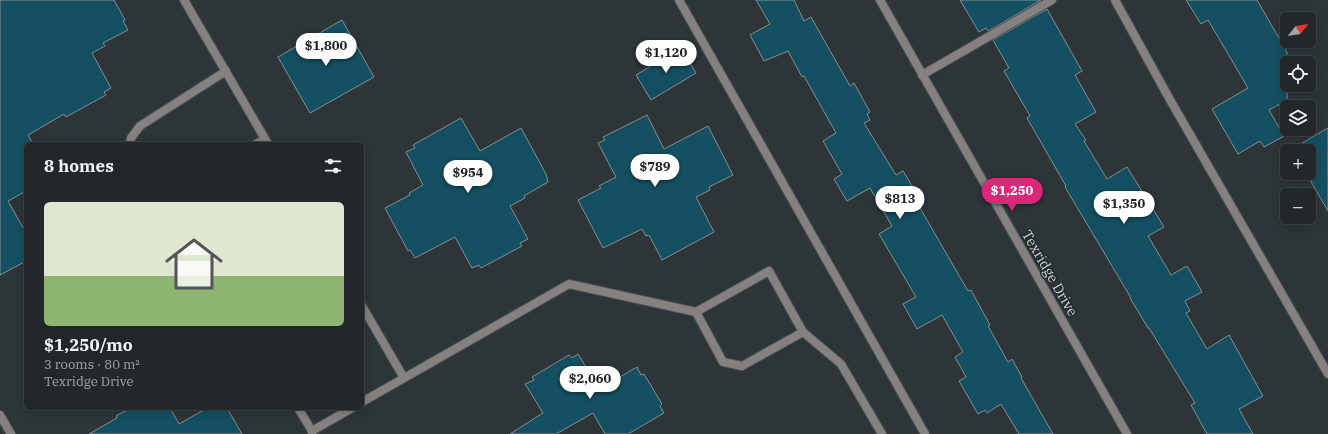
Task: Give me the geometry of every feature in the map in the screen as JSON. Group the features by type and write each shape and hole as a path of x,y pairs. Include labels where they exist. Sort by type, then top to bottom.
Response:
{"street":[{"path":"184,0 266,142"},
{"path":"679,0 925,434"},
{"name":"Texridge Drive","path":"880,0 1127,434"},
{"path":"922,74 1052,0"},
{"path":"1115,0 1169,98 1328,374"},
{"path":"130,142 131,138 140,126 226,72"},
{"path":"364,401 569,284 696,312 769,271 803,332 841,364 882,434"},
{"path":"364,310 404,378"},
{"path":"696,312 723,362 742,366 803,332"},
{"path":"299,410 312,432 349,410"},
{"path":"0,415 11,434"}],"building":[{"path":"0,0 114,0 125,20 123,21 128,30 103,43 105,46 92,53 111,88 104,92 106,95 66,117 64,114 28,135 32,142 24,142 24,192 8,201 24,229 24,262 0,275"},
{"path":"756,0 794,0 804,21 811,17 850,86 854,83 870,112 867,114 870,120 864,123 896,175 903,171 920,199 916,201 968,291 971,290 990,325 988,326 1008,362 1012,359 1022,377 1021,378 1053,434 1019,434 1001,404 987,413 985,410 978,414 959,381 966,377 955,357 963,352 942,315 917,329 903,304 916,297 879,234 892,226 870,188 847,201 834,179 842,174 823,141 836,133 804,76 802,77 788,51 764,61 750,35 770,24"},
{"path":"960,0 1041,0 988,31 986,28 979,32"},
{"path":"1186,0 1257,0 1280,40 1280,48 1285,48 1287,52 1287,56 1280,56 1280,92 1287,92 1287,100 1280,100 1280,104 1269,110 1280,129 1280,136 1284,136 1264,147 1260,141 1238,154 1212,109 1248,88 1208,20 1201,24"},
{"path":"1047,9 1082,71 1075,75 1096,112 1075,124 1086,140 1084,141 1107,179 1127,167 1164,227 1148,236 1171,275 1187,266 1202,292 1185,301 1190,311 1186,313 1207,349 1229,335 1263,396 1239,409 1253,434 1207,434 1191,405 1195,403 1148,328 1065,187 1066,186 1027,118 1030,116 1004,71 1009,68 993,40"},
{"path":"342,20 374,77 310,113 278,57"},
{"path":"681,48 696,73 651,100 636,75"},
{"path":"647,115 664,149 708,126 733,175 709,187 710,190 696,197 714,232 662,260 649,235 646,236 642,229 603,248 578,200 601,188 599,186 616,177 598,143 605,140 603,137"},
{"path":"461,118 480,151 521,128 546,174 548,182 524,196 525,198 510,206 528,239 520,243 522,246 481,268 479,265 472,268 455,237 415,258 410,250 408,251 385,208 410,195 409,193 423,185 406,152 415,148 413,145"},
{"path":"1328,128 1328,211 1310,180 1316,180 1316,144 1301,144"},
{"path":"578,354 598,386 611,378 613,381 637,367 641,375 644,374 662,404 660,406 664,413 628,434 605,434 593,413 556,434 510,434 543,413 525,384 534,380 532,377 569,355 572,358"},
{"path":"127,410 171,410 179,424 204,410 228,410 242,434 89,434 117,418 116,416"}]}
